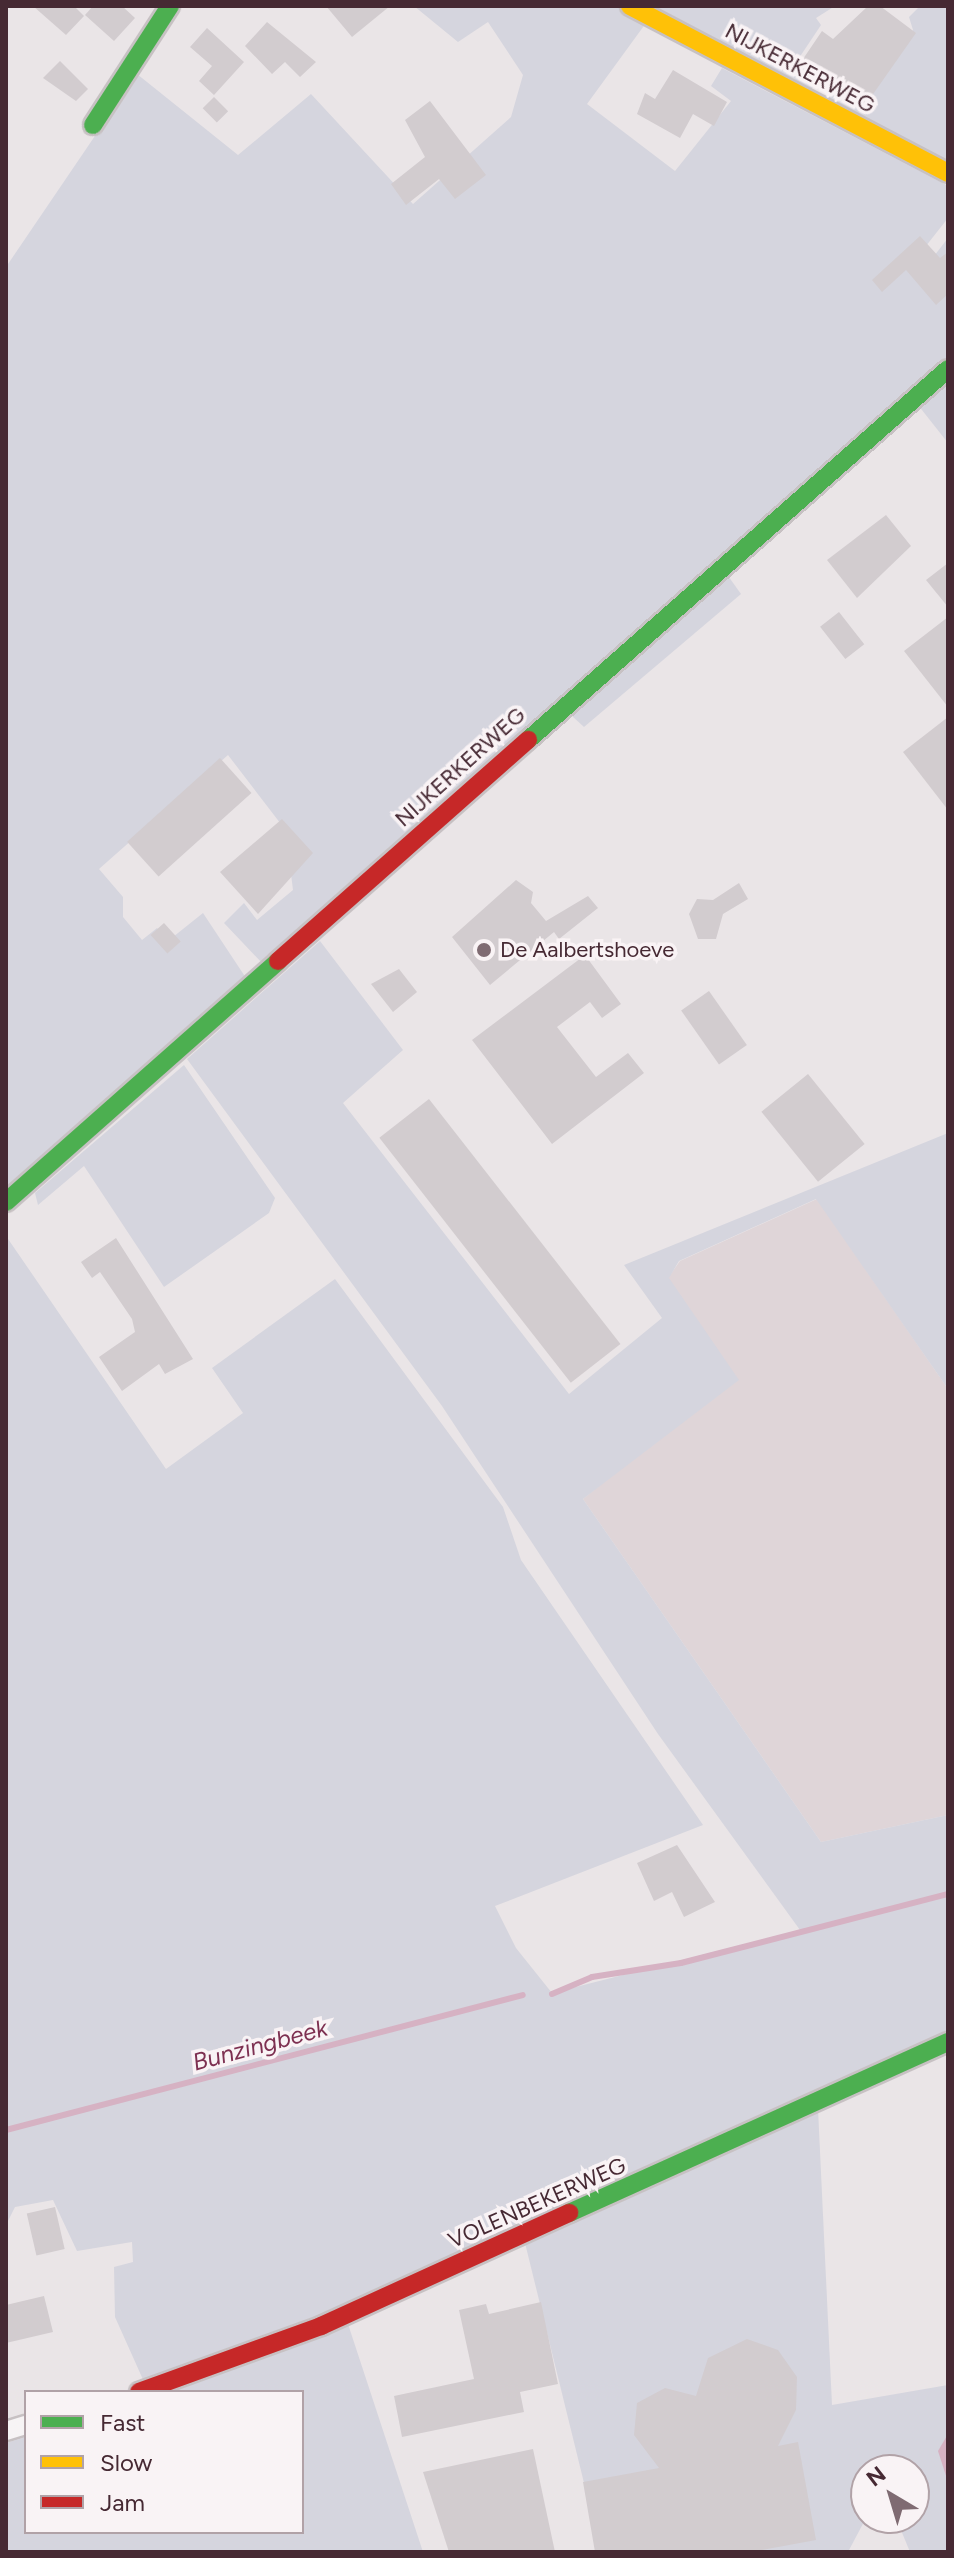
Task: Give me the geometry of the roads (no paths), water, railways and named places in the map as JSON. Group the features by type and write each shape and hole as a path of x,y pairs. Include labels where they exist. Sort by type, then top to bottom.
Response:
{"street":[{"path":"93,125 170,6"},
{"name":"NIJKERKERWEG","path":"630,6 948,173"},
{"name":"NIJKERKERWEG","path":"6,1202 948,369"},
{"name":"VOLENBEKERWEG","path":"145,2390 321,2326 948,2042"}],"waterway":[{"name":"Bunzingbeek","path":"552,1994 592,1977 681,1963 948,1894"},
{"name":"Bunzingbeek","path":"6,2130 523,1995"}],"place":[{"name":"De Aalbertshoeve","path":"484,950"}]}
